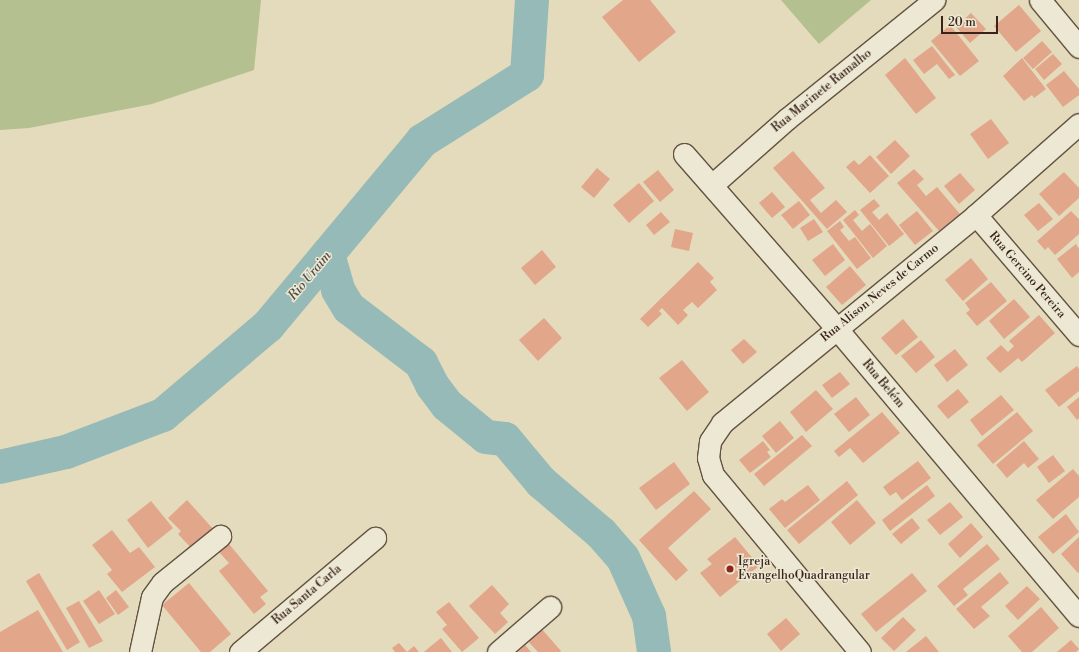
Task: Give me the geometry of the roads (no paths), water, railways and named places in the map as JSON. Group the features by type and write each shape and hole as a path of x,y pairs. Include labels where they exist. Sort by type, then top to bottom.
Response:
{"street":[{"name":"Rua Marinete Ramalho","path":"712,185 788,118 934,0"},
{"path":"1040,0 1079,47"},
{"name":"Rua Alison Neves de Carmo","path":"860,652 713,475 708,458 710,441 722,423 976,215 1079,124"},
{"name":"Rua Belém","path":"684,154 837,329 1079,616"},
{"name":"Rua Gercino Pereira","path":"976,215 1079,335"},
{"path":"138,651 152,597 162,583 220,536"},
{"name":"Rua Santa Carla","path":"240,652 375,538"},
{"path":"498,652 550,607"}],"waterway":[{"name":"Rio Uraim","path":"0,467 66,452 163,415 268,326 422,141 527,75 532,0"},
{"path":"328,254 338,290 349,308 421,363 432,385 447,405 486,437 505,439 541,482 601,533 623,558 649,616 654,652"}],"place":[{"name":"Igreja EvangelhoQuadrangular","path":"730,569"}]}
